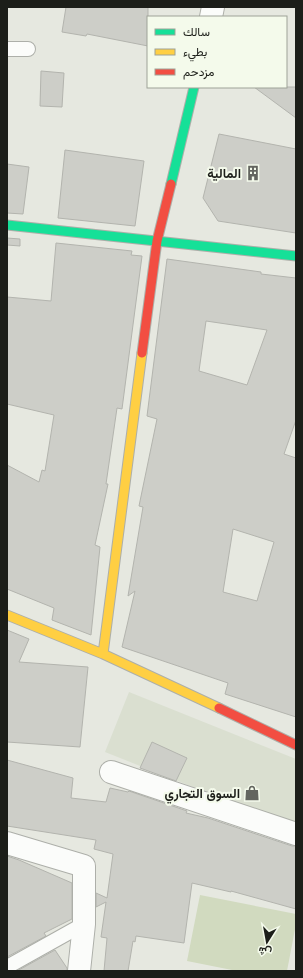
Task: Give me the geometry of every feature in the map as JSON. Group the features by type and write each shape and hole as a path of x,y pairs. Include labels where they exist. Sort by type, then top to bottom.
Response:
{"street":[{"path":"103,654 156,242 194,88"},
{"path":"7,225 296,256"},
{"path":"7,615 103,654 296,745"},
{"path":"112,772 296,834"},
{"path":"7,843 84,866 84,924 79,971"}],"lane":[{"path":"7,49 28,48"},
{"path":"7,967 84,924"}],"shaded area":[{"name":"السوق التجاري","path":"129,692 296,759 296,828 105,752"}],"green space":[{"path":"200,895 296,914 296,924 287,971 237,971 187,961"}],"building":[{"path":"66,7 148,7 147,46 87,34 86,36 62,32"},
{"path":"41,71 64,73 62,107 40,106"},
{"path":"296,87 296,118 255,88"},
{"name":"المالية","path":"219,134 296,149 296,233 218,221 203,198"},
{"path":"65,150 144,161 135,226 58,218"},
{"path":"7,164 29,167 23,214 7,213"},
{"path":"7,238 20,239 20,246 7,245"},
{"path":"56,243 132,251 131,255 142,256 122,409 117,408 106,484 108,484 95,545 100,547 91,635 52,620 54,608 7,589 7,465 39,482 42,470 45,471 54,415 7,404 7,297 51,301"},
{"path":"167,259 296,278 296,420 284,454 296,458 296,717 225,694 228,683 122,647 135,591 128,596 143,507 139,506 157,419 147,416","holes":["206,321 267,330 247,385 199,371","233,529 274,542 257,601 223,592"]},
{"path":"7,630 29,639 19,662 88,667 80,747 7,742"},
{"path":"152,742 187,758 176,781 140,768"},
{"path":"7,760 73,778 71,798 106,802 110,788 129,791 187,811 186,813 208,818 292,846 296,846 296,909 231,891 192,883 184,943 136,936 135,942 133,941 128,971 104,971 107,938 101,937 106,902 96,907 96,893 107,898 113,854 94,849 96,840 7,826"},
{"path":"7,856 72,883 72,919 44,933 46,936 7,957"},
{"path":"55,950 67,968 67,971 17,971"}],"traffic: fast":[{"path":"171,184 194,88"},
{"path":"7,225 296,256"}],"traffic: slow":[{"path":"103,654 142,353"},
{"path":"7,615 103,654 219,708"}],"traffic: jam":[{"path":"142,353 157,241 171,184"},
{"path":"219,708 296,745"}],"place":[{"name":"المالية","path":"253,173"},
{"name":"السوق التجاري","path":"252,793"}]}
